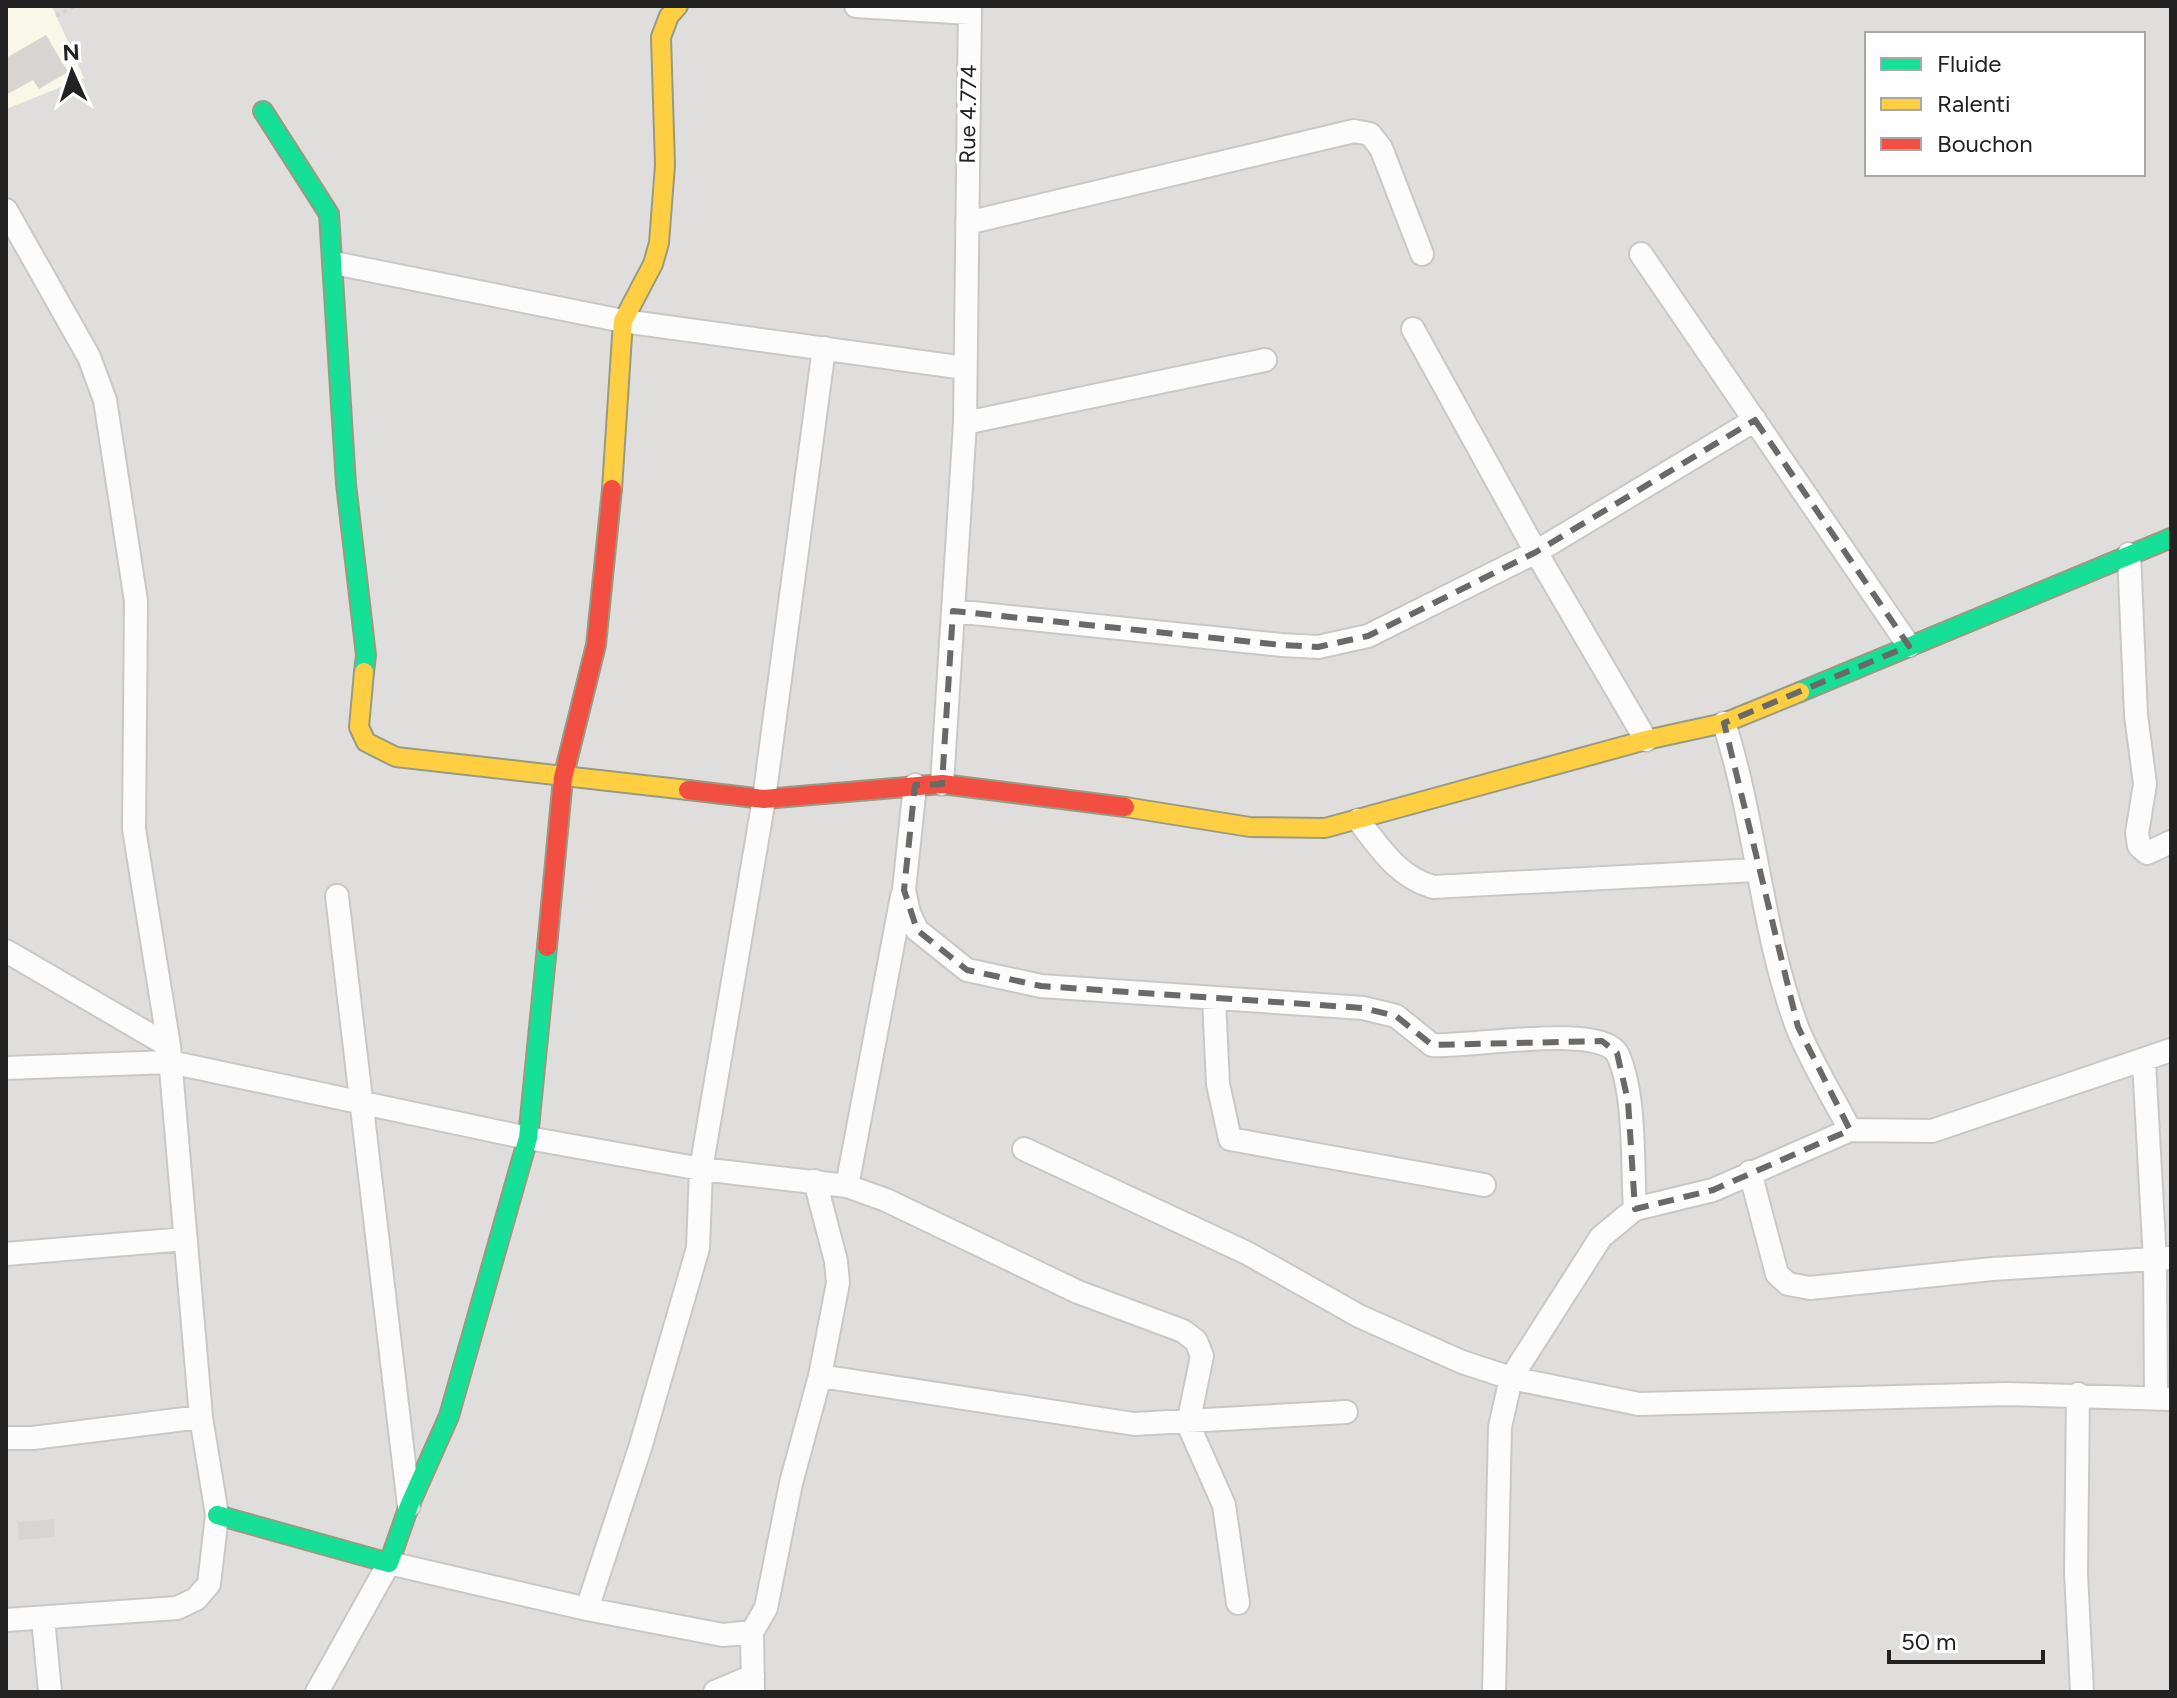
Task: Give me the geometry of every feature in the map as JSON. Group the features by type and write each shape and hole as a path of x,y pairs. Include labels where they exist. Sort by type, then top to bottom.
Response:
{"street":[{"path":"317,1692 389,1563 409,1506 449,1416 528,1138 563,778 596,645 614,465 623,321 653,264 659,243 664,192 661,37 669,16 678,6"},
{"path":"856,6 970,9"},
{"name":"Rue 4.774","path":"942,784 965,423 970,9"},
{"path":"263,111 329,214 346,484 366,655 359,727 366,742 396,757 764,799 942,784 1039,799 1112,805 1250,827 1294,830 1358,820 1646,740 1724,723 2171,538"},
{"path":"967,223 1354,131 1370,134 1381,148 1422,254"},
{"path":"6,210 89,357 105,400 136,601 134,829 169,1054 201,1417 217,1515 209,1584 196,1599 177,1608 6,1620"},
{"path":"1641,254 1909,646"},
{"path":"334,263 623,321 965,368"},
{"path":"1413,329 1536,552 1646,740"},
{"path":"587,1609 640,1448 698,1248 701,1169 764,799 824,348"},
{"path":"965,423 1265,360"},
{"path":"953,611 1318,647 1368,636 1536,552 1755,420"},
{"path":"2129,554 2136,715 2145,784 2137,833 2139,846 2147,853 2171,842"},
{"path":"1724,723 1737,763 1756,870 1798,1027 1850,1130"},
{"path":"847,1186 904,890 915,785"},
{"path":"1358,820 1398,870 1412,881 1433,887 1756,870"},
{"path":"904,890 917,930 967,970 1041,986 1363,1008 1396,1016 1432,1045 1574,1037 1602,1041 1617,1053 1628,1101 1635,1209"},
{"path":"337,896 409,1506"},
{"path":"6,951 169,1054 361,1105 528,1138 701,1169 847,1186 886,1200 1078,1292 1183,1331 1196,1341 1202,1356 1188,1424 1224,1505 1238,1603"},
{"path":"1214,1000 1218,1084 1230,1139 1484,1185"},
{"path":"1494,1692 1500,1427 1511,1378 1601,1237 1635,1209 1713,1190 1850,1130 1932,1131 2144,1062 2171,1050"},
{"path":"6,1068 169,1054"},
{"path":"1024,1149 1247,1253 1359,1316 1462,1362 1511,1378 1639,1404 2078,1394 2164,1399 2163,1260 2144,1062"},
{"path":"1750,1172 1777,1274 1788,1284 1810,1288 1992,1269 2163,1260"},
{"path":"715,1692 753,1684 752,1632 766,1608 791,1483 820,1376 838,1283 836,1261 815,1181"},
{"path":"6,1254 185,1239"},
{"path":"820,1376 1134,1424 1188,1424 1346,1412"},
{"path":"2078,1394 2076,1573 2082,1692"},
{"path":"6,1438 33,1438 201,1417"},
{"path":"217,1515 389,1563 587,1609 723,1635 752,1632"},
{"path":"43,1618 50,1692"}],"path":[{"path":"56,16 75,6"}],"highlighted area":[{"path":"1755,420 1909,646 1724,723 1798,1027 1850,1130 1713,1190 1635,1209 1628,1101 1617,1053 1602,1041 1432,1045 1396,1016 1363,1008 1041,986 967,970 917,930 904,890 915,785 942,784 953,611 1282,645 1318,647 1368,636 1536,552"}],"shaded area":[{"path":"6,6 2171,6 2171,1692 6,1692"},
{"path":"6,6 52,6 84,78 6,109"}],"building":[{"path":"46,35 68,72 39,89 33,80 6,95 6,58"},
{"path":"54,1519 55,1537 19,1540 18,1522"}],"traffic: fast":[{"path":"263,111 329,214 346,484 366,655 364,672"},
{"path":"1800,692 2171,538"},
{"path":"217,1515 389,1563 409,1506 449,1416 528,1138 547,947"}],"traffic: slow":[{"path":"612,489 623,321 653,264 659,243 665,165 661,37 669,16 678,6"},
{"path":"364,672 359,727 366,742 396,757 688,790"},
{"path":"1125,807 1250,827 1325,828 1646,740 1724,723 1800,692"}],"traffic: jam":[{"path":"547,947 563,778 596,645 612,489"},
{"path":"688,790 764,799 942,784 1125,807"}]}
